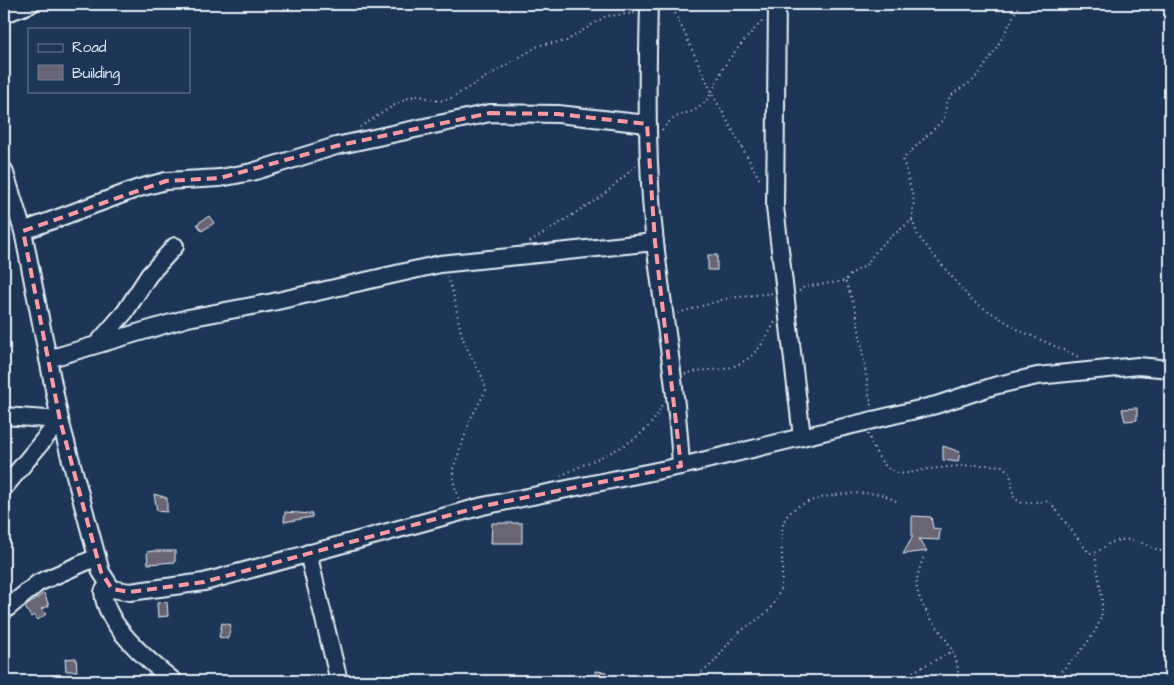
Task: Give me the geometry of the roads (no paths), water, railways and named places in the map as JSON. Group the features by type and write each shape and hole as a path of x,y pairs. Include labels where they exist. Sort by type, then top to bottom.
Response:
{"street":[{"path":"4,14 31,4"},
{"path":"777,6 775,207 802,437"},
{"path":"649,8 647,124 655,242 674,381 681,466"},
{"path":"23,231 139,188 166,180 220,178 252,172 336,146 490,113 558,114 647,124"},
{"path":"4,170 23,231 60,420 97,558 112,589 130,592 166,589 204,582 463,511 681,466 936,405 994,386 1037,376 1138,366 1170,369"},
{"path":"48,359 188,318 273,302 440,264 655,242"},
{"path":"96,344 125,312 148,275 175,246"},
{"path":"4,416 60,420"},
{"path":"4,488 60,420"},
{"path":"308,553 339,681"},
{"path":"4,611 38,583 97,558"},
{"path":"108,584 103,592 107,612 141,654 174,681"}]}
